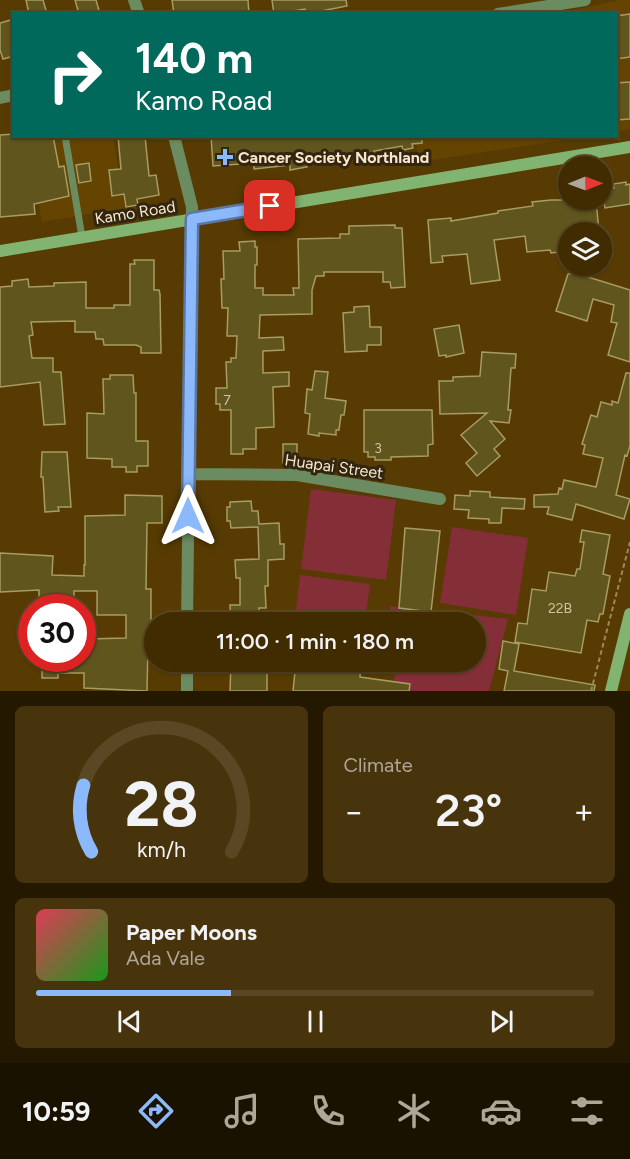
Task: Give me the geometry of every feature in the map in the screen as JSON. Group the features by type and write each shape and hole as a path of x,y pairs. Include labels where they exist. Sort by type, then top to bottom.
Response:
{"main road":[{"name":"Kamo Road","path":"0,251 630,147"},
{"path":"611,691 630,614"}],"street":[{"path":"510,12 585,0"},
{"path":"175,138 192,207 187,612"},
{"name":"Huapai Street","path":"188,474 297,476 440,499"},
{"path":"187,672 187,691"}],"lane":[{"path":"65,138 82,237"}],"path":[{"path":"591,691 630,542"}],"shaded area":[{"path":"630,0 630,129 618,131 618,12 563,12"},
{"path":"26,138 113,138 125,208 42,222"},
{"path":"415,138 577,138 419,162"},
{"path":"311,489 396,500 386,580 301,569"},
{"path":"452,527 528,538 516,615 440,603"},
{"path":"300,575 370,584 366,612 296,612"},
{"path":"390,606 444,612 390,612"},
{"path":"486,617 508,619 489,691 393,691 395,672 486,672"}],"building":[{"path":"26,0 43,0 46,12 29,12"},
{"path":"75,0 96,0 99,12 78,12"},
{"path":"172,0 248,0 249,12 174,12"},
{"path":"272,0 346,0 347,6 316,12 306,12 305,9 274,12"},
{"path":"630,14 630,57 618,59 618,16"},
{"path":"12,20 12,57 3,59 0,50 0,23"},
{"path":"630,82 630,119 618,120 618,83"},
{"path":"12,134 12,138 53,138 59,167 64,166 69,196 34,204 35,214 0,217 0,135"},
{"path":"118,138 145,138 149,176 156,175 159,195 137,199 138,205 126,207 124,194 112,196 109,170 121,169"},
{"path":"211,138 422,138 422,143 412,144 413,148 403,150 402,146 374,151 375,155 306,162 307,167 290,170 290,165 254,169 254,163 213,166"},
{"path":"89,163 91,181 79,183 76,165"},
{"path":"626,182 626,185 630,184 630,204 612,207 613,184"},
{"path":"558,200 558,210 597,210 598,222 558,222 558,252 551,253 550,250 527,252 525,236 494,240 500,280 471,284 467,254 442,256 443,262 431,263 428,220 451,218 451,221 498,213 498,211 533,206 532,202"},
{"path":"395,225 395,228 402,228 405,287 391,288 390,282 383,282 383,272 324,272 324,276 316,276 312,290 312,314 260,315 259,338 283,337 284,350 263,351 263,373 289,372 289,386 273,387 274,427 256,428 256,449 243,449 243,454 231,454 231,410 220,410 220,404 216,404 216,388 227,388 226,362 231,362 231,358 236,358 237,336 227,336 228,308 222,308 223,251 240,251 239,242 255,241 257,265 255,265 255,288 263,288 263,295 294,295 293,288 299,288 298,239 340,238 340,234 349,234 349,226"},
{"path":"134,260 154,260 154,290 159,290 160,294 161,353 141,353 141,347 136,345 104,345 103,339 96,339 95,332 75,332 75,321 31,322 33,335 29,336 32,358 53,358 53,372 61,372 65,424 44,425 40,382 0,387 0,287 12,286 12,281 28,279 29,287 54,286 54,283 86,282 86,308 114,308 114,305 130,305 130,264 135,264"},
{"path":"567,276 585,276 630,290 630,362 608,355 617,323 611,322 614,305 593,299 587,321 556,311"},
{"path":"369,306 370,327 381,327 381,345 367,345 367,351 345,352 343,313 354,312 354,307"},
{"path":"459,325 464,353 446,357 446,355 439,356 434,329"},
{"path":"482,352 516,354 515,368 511,368 509,423 490,421 505,439 494,449 500,456 477,476 466,463 477,453 461,435 487,413 440,414 439,381 453,381 453,377 480,376"},
{"path":"315,371 328,372 325,398 346,401 344,415 341,415 336,435 308,434 310,414 305,413 307,389 312,390"},
{"path":"626,373 630,373 630,446 627,456 625,455 616,495 630,499 624,519 576,504 572,520 547,514 549,507 534,507 534,495 558,494 564,480 596,487 603,458 583,454 585,445 582,444 591,415 597,417 601,402 612,405 612,401 618,403"},
{"path":"110,375 133,375 134,393 136,393 136,441 148,441 148,466 137,466 137,472 126,472 126,467 112,467 112,459 87,458 87,413 104,414 103,379 110,379"},
{"path":"364,410 432,410 433,444 428,445 428,456 391,457 391,460 375,460 375,457 368,457 368,452 364,452"},
{"path":"283,444 297,444 297,462 283,463"},
{"path":"42,452 67,452 71,507 58,507 59,511 45,512 43,477 41,477"},
{"path":"470,491 490,492 490,497 525,499 524,509 502,508 501,523 489,523 489,519 468,518 469,510 454,509 455,495 470,496"},
{"path":"125,495 162,496 162,523 147,523 146,589 151,589 151,612 144,612 144,672 147,672 147,691 84,688 84,673 58,673 58,678 42,678 42,672 96,672 96,639 126,638 126,615 97,615 97,591 74,591 74,594 39,594 39,590 0,592 0,553 53,556 52,575 84,576 85,516 125,515"},
{"path":"251,501 252,511 258,511 259,524 279,523 280,544 284,544 284,559 268,560 268,586 265,586 266,608 259,608 259,612 230,612 230,605 240,605 240,578 236,578 235,560 259,559 258,527 231,528 230,521 227,521 227,507 230,507 230,502"},
{"path":"405,528 440,531 431,612 399,608"},
{"path":"582,530 610,535 603,574 610,576 603,614 600,614 598,622 587,620 581,653 515,642 518,623 527,624 532,589 546,591 549,572 575,576 577,569 580,569 584,542 580,542"},
{"path":"503,641 519,644 514,671 595,685 594,691 504,691 508,671 499,669"},
{"path":"231,672 267,672 267,691 230,691"},
{"path":"295,672 360,672 360,677 410,684 409,691 293,691"}],"place":[{"name":"Cancer Society Northland","path":"225,157"}],"route":[{"path":"188,516 192,219 270,206"}]}
